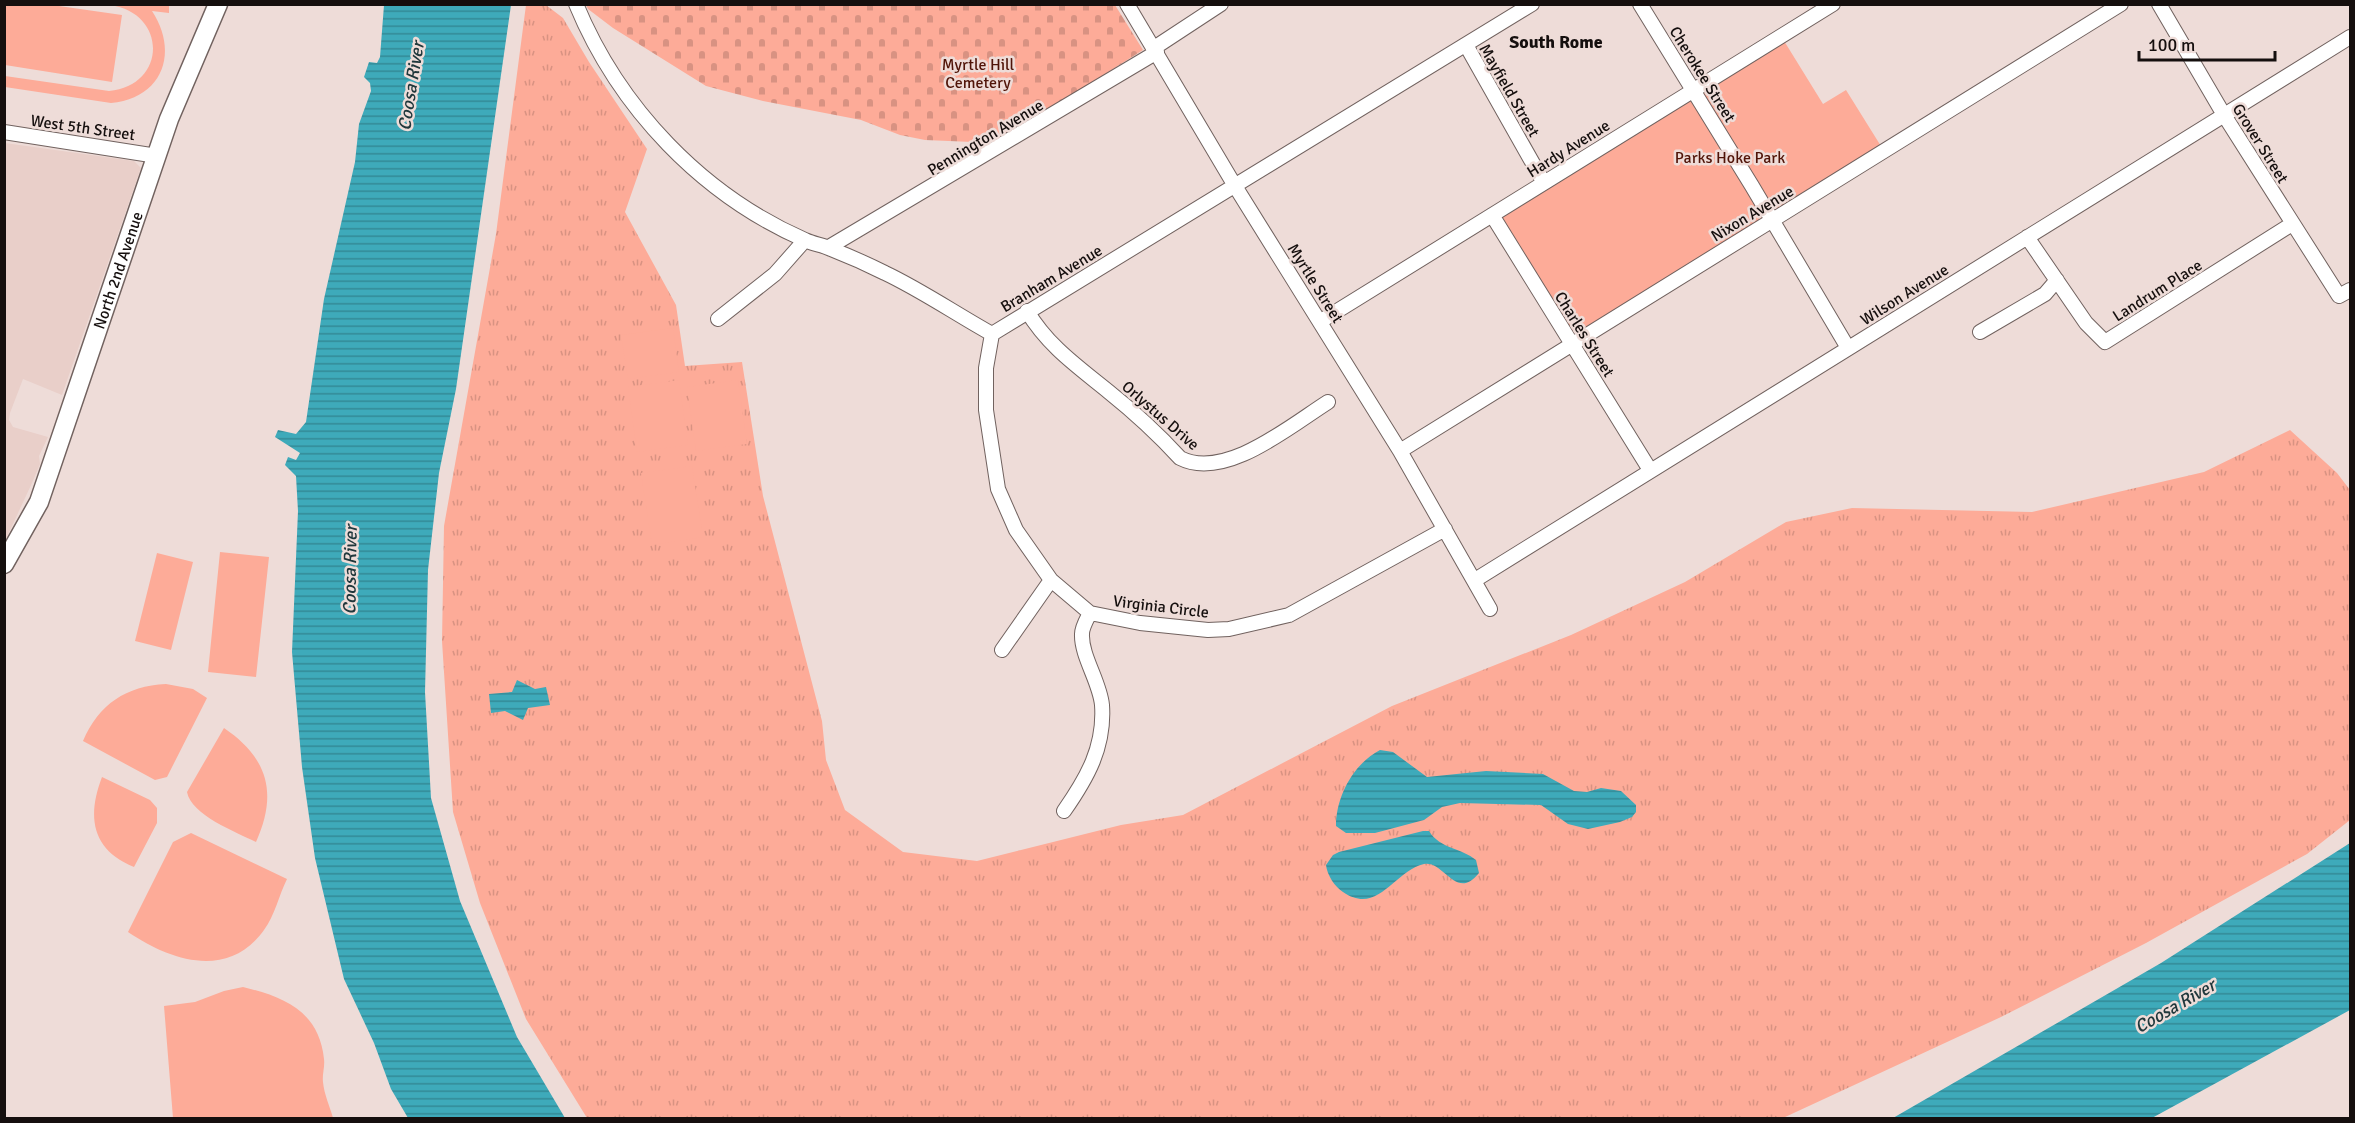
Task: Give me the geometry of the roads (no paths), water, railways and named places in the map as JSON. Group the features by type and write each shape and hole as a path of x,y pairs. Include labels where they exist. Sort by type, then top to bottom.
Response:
{"main road":[{"name":"North 2nd Avenue","path":"4,564 39,502 182,85 218,4"}],"street":[{"name":"Branham Avenue","path":"576,4 619,82 659,138 746,208 805,240 829,247 887,274 992,334 1532,4"},
{"name":"Myrtle Street","path":"1127,4 1235,186 1322,321 1400,451 1490,609"},
{"name":"Pennington Avenue","path":"829,247 1155,50 1221,4"},
{"name":"Cherokee Street","path":"1640,4 1773,220 1848,348"},
{"name":"Hardy Avenue","path":"1322,321 1833,4"},
{"name":"Nixon Avenue","path":"1400,451 1570,343 2121,4"},
{"name":"Grover Street","path":"2159,4 2224,115 2292,224 2345,293"},
{"name":"Wilson Avenue","path":"1475,580 2350,37"},
{"name":"Mayfield Street","path":"1466,45 1544,183"},
{"name":"West 5th Street","path":"4,132 157,156"},
{"name":"Charles Street","path":"1492,215 1650,470"},
{"name":"Landrum Place","path":"2057,280 2086,323 2105,342 2292,224"},
{"path":"1980,332 2045,294 2057,280 2027,237"},
{"path":"718,319 776,274 805,240"},
{"name":"Orlystus Drive","path":"1027,311 1040,333 1062,355 1111,393 1180,458 1192,464 1221,462 1240,456 1328,402"},
{"name":"Virginia Circle","path":"992,334 986,368 986,410 998,489 1016,530 1051,580 1090,613 1140,623 1208,630 1268,622 1289,615 1445,529"},
{"path":"1002,650 1051,580"},
{"path":"1064,811 1086,780 1094,762 1101,735 1102,705 1082,635 1090,613"}],"water":[{"name":"Coosa River","path":"384,5 511,5 456,389 439,473 428,570 425,692 431,798 460,901 517,1037 565,1118 408,1118 391,1089 374,1043 344,979 315,858 302,767 292,652 298,511 296,476 285,465 288,457 296,460 300,453 275,437 278,430 296,434 306,422 324,299 355,162 359,124 371,91 370,83 364,77 369,62 377,63 380,57"},
{"path":"517,680 535,689 546,687 550,705 528,708 523,720 505,711 491,713 489,694 512,692"},
{"path":"1380,750 1393,752 1427,777 1486,771 1543,774 1574,791 1587,792 1601,788 1621,791 1636,805 1636,812 1632,817 1620,822 1588,829 1568,824 1541,805 1460,803 1442,807 1424,820 1375,833 1346,833 1336,826 1343,793 1354,773 1370,756"},
{"path":"1429,831 1445,845 1476,860 1479,873 1471,881 1457,882 1431,864 1424,864 1413,868 1376,896 1366,899 1355,898 1343,892 1330,877 1326,865 1333,855 1339,852"},
{"name":"Coosa River","path":"2350,843 2350,1010 2152,1118 1893,1118 2161,963"}],"district":[{"name":"South Rome","path":"1556,42"}],"park label":[{"name":"Myrtle Hill Cemetery","path":"978,73"},
{"name":"Parks Hoke Park","path":"1730,157"}]}
